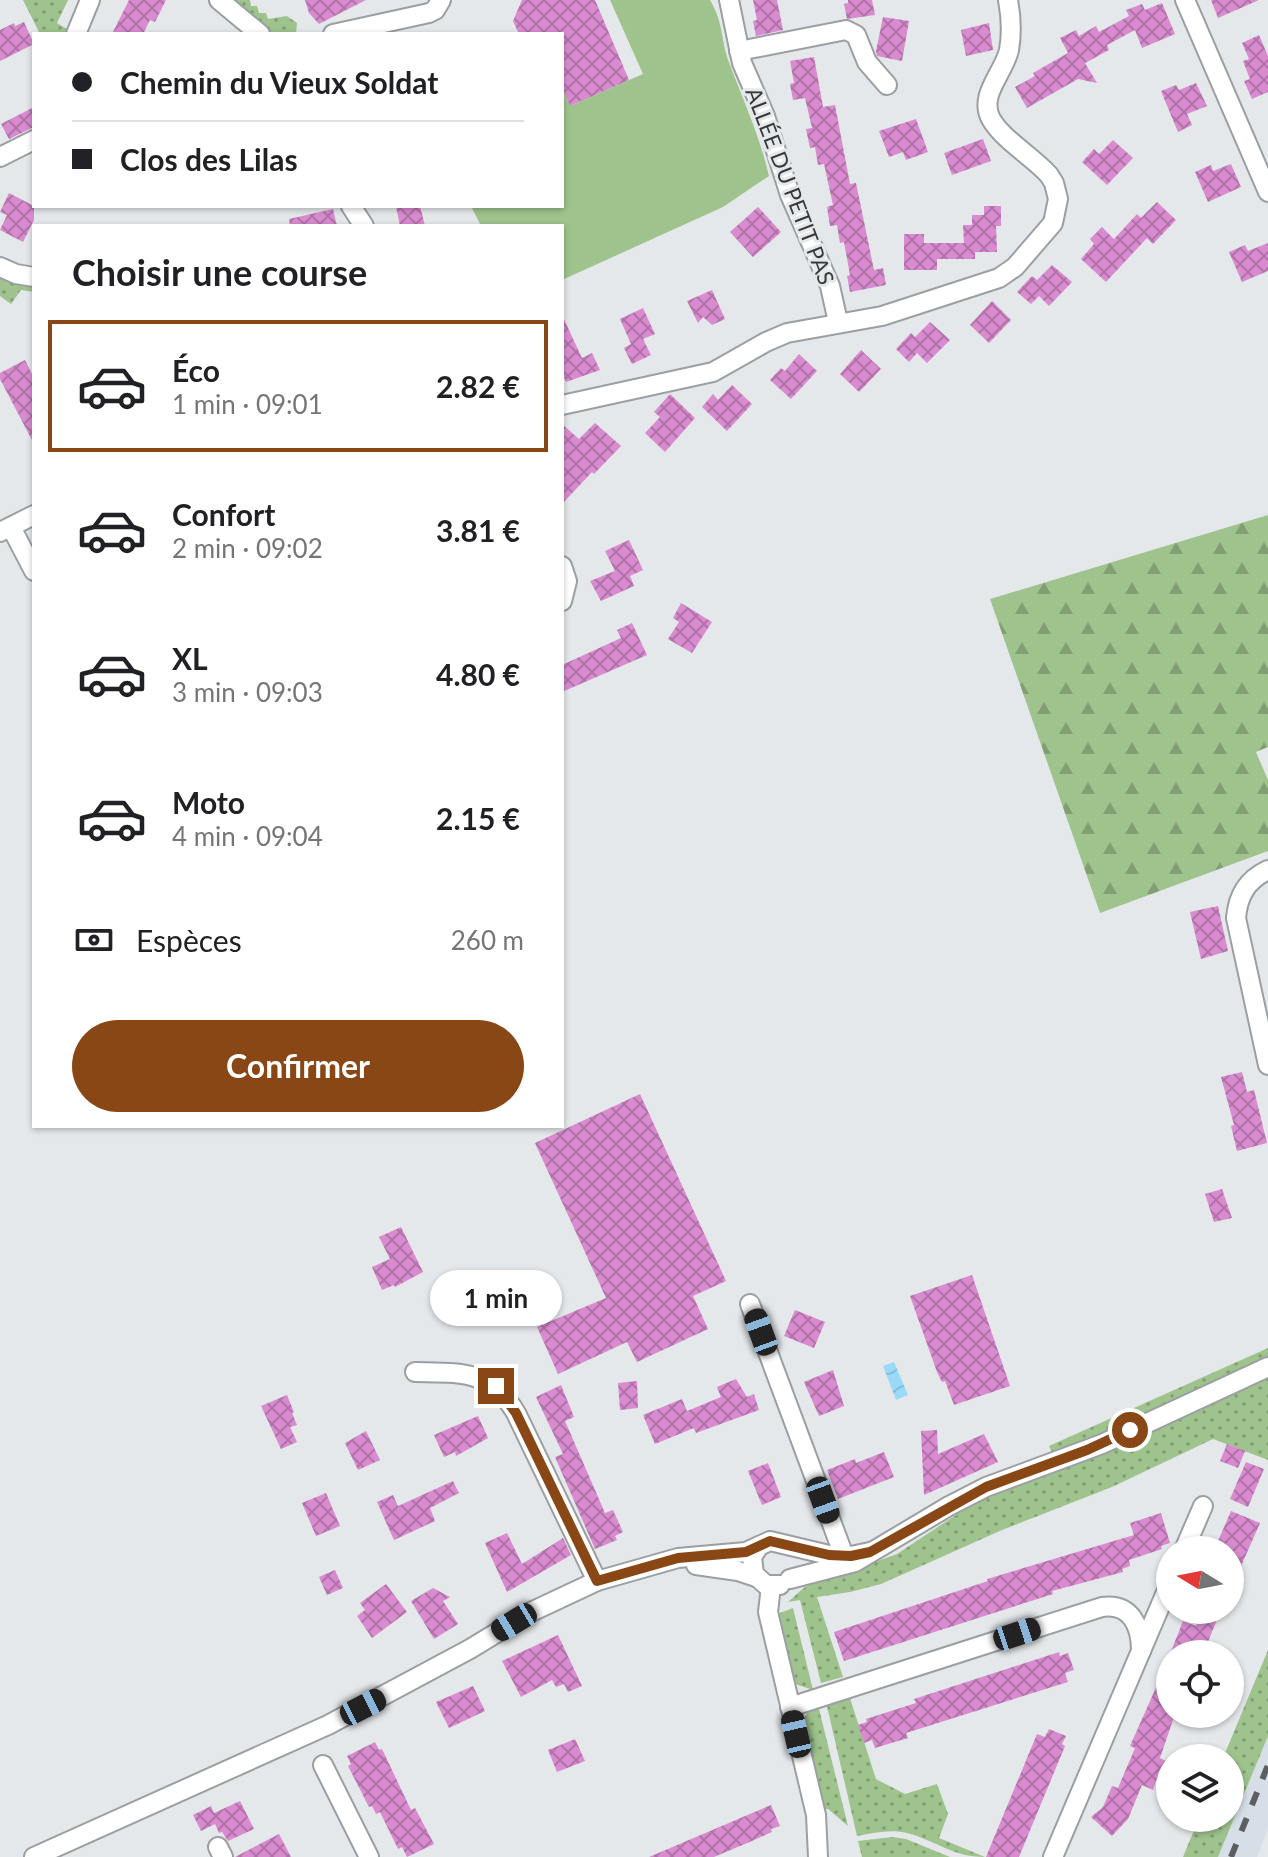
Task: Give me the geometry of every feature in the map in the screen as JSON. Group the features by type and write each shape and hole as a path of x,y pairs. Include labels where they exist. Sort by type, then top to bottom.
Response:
{"street":[{"path":"77,32 90,0"},
{"path":"219,0 258,32"},
{"path":"342,32 429,13 441,0"},
{"name":"ALLÉE DU PETIT PAS","path":"729,0 739,51 765,116 787,187 830,286 838,322"},
{"path":"564,405 713,372 775,337 838,322 882,316 999,278 1015,267 1053,223 1058,199 1054,183 1044,170 995,125 987,109 989,95 1009,49 1011,24 1008,0"},
{"path":"1185,0 1268,192"},
{"path":"739,51 846,30 856,35 867,62 887,85"},
{"path":"0,157 32,141"},
{"path":"0,267 32,277"},
{"path":"32,516 6,530 32,568"},
{"path":"564,572 567,581 564,593"},
{"path":"1268,870 1247,884 1236,918 1268,1065"},
{"path":"750,1304 844,1556"},
{"path":"657,1564 729,1569 763,1582 783,1584 790,1579 848,1565 986,1487 1102,1444 1268,1367"},
{"path":"415,1372 475,1376 496,1386 504,1395 516,1413 597,1581"},
{"path":"1190,1536 1203,1506"},
{"path":"34,1857 328,1725 531,1612 597,1581 687,1557 739,1554 770,1541 810,1552 844,1556 870,1552"},
{"path":"786,1544 796,1563 790,1579"},
{"path":"759,1546 751,1561 763,1582 816,1815 814,1855"},
{"path":"790,1707 1102,1607 1119,1607 1131,1615 1139,1627 1141,1651"},
{"path":"1053,1857 1156,1616"},
{"path":"323,1765 369,1857"}],"shaded area":[{"path":"1268,1736 1268,1829 1257,1857 1218,1857 1228,1832 1244,1832 1244,1794"}],"green space":[{"path":"23,0 68,0 57,23 67,29 66,32 39,32"},
{"path":"233,0 250,0 251,6 257,6 259,13 266,13 268,19 287,16 297,23 296,32 271,32"},
{"path":"610,0 710,0 769,176 723,207 564,279 564,224 480,224 472,208 564,208 564,92 570,106 643,74"},
{"path":"0,275 32,283 32,292 21,290 11,304 0,296"},
{"path":"1268,515 1268,747 1256,752 1268,780 1268,851 1100,913 990,599"},
{"path":"1268,1348 1268,1460 1213,1439 1112,1487 1002,1530 881,1584 817,1597 843,1677 821,1683 800,1600 788,1602 805,1587 825,1580 826,1576 897,1554 968,1507 1058,1466 1049,1446"},
{"path":"793,1608 813,1690 795,1684 786,1658 780,1613"},
{"path":"1268,1650 1268,1736 1244,1794 1244,1744 1229,1744 1236,1728 1244,1728 1244,1708"},
{"path":"849,1695 876,1779 905,1794 937,1784 948,1814 939,1838 985,1857 954,1852 901,1832 857,1836 826,1702"},
{"path":"818,1705 848,1826 828,1809 823,1810 803,1721 809,1708"},
{"path":"1193,1832 1228,1832 1218,1857 1183,1857"},
{"path":"892,1837 906,1839 950,1857 862,1857 858,1841"}],"water":[{"path":"894,1362 908,1395 896,1400 883,1366"}],"building":[{"path":"129,0 166,0 155,22 150,20 144,32 113,32"},
{"path":"305,0 366,0 319,24 309,13"},
{"path":"522,0 595,0 629,80 570,106 564,92 564,32 518,32 513,21"},
{"path":"753,0 777,0 783,30 756,36"},
{"path":"848,0 872,0 875,15 847,19 844,4"},
{"path":"1211,0 1259,0 1218,18"},
{"path":"1162,3 1175,34 1142,48 1135,30 1107,45 1109,50 1085,63 1097,83 1078,79 1027,108 1015,87 1068,53 1060,38 1076,30 1079,36 1096,26 1099,32 1129,16 1126,10 1142,4 1145,10"},
{"path":"883,17 909,21 902,61 877,56"},
{"path":"24,22 32,45 0,61 0,30 14,23 15,26"},
{"path":"989,23 993,50 966,56 961,30"},
{"path":"1259,35 1268,56 1268,92 1252,99 1244,81 1250,79 1243,61 1249,59 1242,43"},
{"path":"814,57 823,107 835,105 850,184 856,183 874,270 883,268 886,285 850,292 844,242 840,243 837,225 830,226 827,207 833,205 824,164 818,165 815,147 810,148 806,129 812,128 805,98 793,100 790,84 794,83 790,61"},
{"path":"1196,83 1207,106 1187,114 1192,125 1178,132 1161,91 1176,85 1179,90"},
{"path":"32,108 32,128 9,139 1,124"},
{"path":"916,119 928,152 906,160 903,152 889,157 879,131"},
{"path":"983,139 991,161 952,175 944,153"},
{"path":"1113,140 1133,158 1107,185 1082,162 1094,149 1099,154"},
{"path":"1231,164 1241,187 1208,202 1195,172 1211,165 1213,171"},
{"path":"9,193 32,205 34,220 23,242 0,230 7,215 0,212"},
{"path":"1157,202 1176,220 1153,244 1147,238 1106,282 1081,259 1094,244 1090,239 1102,227 1114,239 1137,214 1141,218"},
{"path":"984,206 1001,206 1001,226 996,226 997,252 975,252 975,259 937,259 937,270 904,270 904,234 924,234 924,243 964,243 963,225 972,225 972,215 984,215"},
{"path":"758,207 781,232 753,257 730,232"},
{"path":"396,208 420,208 424,224 400,224"},
{"path":"333,209 337,224 290,224 289,219"},
{"path":"1268,243 1268,271 1242,282 1229,252 1245,245 1248,251"},
{"path":"1052,265 1072,282 1049,306 1039,296 1031,304 1017,292 1032,276 1037,280"},
{"path":"712,290 725,319 712,325 703,317 698,323 687,301"},
{"path":"992,301 1011,320 989,343 970,325"},
{"path":"643,308 655,334 643,339 651,355 632,364 624,348 631,344 620,319"},
{"path":"564,319 582,358 592,353 600,370 566,382"},
{"path":"930,322 950,340 927,363 917,353 909,362 896,349 911,333 915,337"},
{"path":"861,350 881,369 859,392 840,374"},
{"path":"799,354 817,371 791,399 770,380 781,368 785,371"},
{"path":"25,360 32,374 32,440 0,379 0,373"},
{"path":"732,385 752,404 727,431 702,407 713,394 718,400"},
{"path":"670,394 695,418 665,452 645,433 660,417 654,412"},
{"path":"595,423 621,446 564,502 564,426 579,439"},
{"path":"629,540 643,570 630,576 634,586 601,601 590,581 615,571 605,551"},
{"path":"681,603 712,622 692,653 668,639 679,622 673,618"},
{"path":"632,623 647,655 564,691 564,664 621,638 617,630"},
{"path":"1218,906 1228,951 1201,959 1190,912"},
{"path":"1242,1072 1247,1092 1254,1090 1267,1143 1237,1151 1231,1126 1234,1125 1221,1077"},
{"path":"640,1094 726,1281 693,1296 708,1329 637,1362 627,1342 558,1374 537,1327 606,1298 535,1143"},
{"path":"1222,1189 1232,1218 1214,1222 1205,1194"},
{"path":"401,1227 423,1272 395,1287 382,1290 372,1267 390,1259 379,1237"},
{"path":"972,1275 1010,1386 954,1405 945,1381 942,1382 937,1372 910,1296"},
{"path":"795,1310 825,1322 814,1348 784,1336"},
{"path":"833,1370 844,1406 819,1416 804,1382"},
{"path":"736,1379 747,1397 754,1394 759,1410 696,1433 694,1428 655,1444 643,1415 682,1399 687,1411 721,1397 717,1387"},
{"path":"637,1381 638,1408 620,1410 618,1383"},
{"path":"561,1385 574,1417 565,1421 605,1513 613,1510 623,1532 615,1536 617,1540 595,1549 555,1457 563,1454 536,1397"},
{"path":"287,1395 297,1425 290,1427 297,1442 281,1449 261,1406"},
{"path":"478,1416 488,1438 456,1456 455,1452 444,1457 434,1435"},
{"path":"937,1430 938,1454 984,1434 998,1462 924,1495 921,1431"},
{"path":"366,1431 380,1460 358,1470 345,1443"},
{"path":"1227,1444 1245,1451 1238,1468 1220,1461"},
{"path":"884,1452 894,1477 838,1499 827,1470"},
{"path":"1246,1462 1264,1469 1248,1507 1230,1499"},
{"path":"768,1463 781,1497 762,1505 748,1471"},
{"path":"453,1481 459,1493 430,1508 435,1521 394,1540 377,1502 393,1495 398,1506"},
{"path":"326,1493 340,1526 316,1536 302,1503"},
{"path":"1231,1511 1260,1523 1244,1559 1244,1536 1220,1536"},
{"path":"1161,1513 1168,1536 1156,1536 1156,1551 1129,1560 1130,1566 1122,1569 1123,1572 1052,1591 1053,1594 844,1661 834,1632 987,1579 1134,1535 1130,1523"},
{"path":"507,1533 522,1564 563,1538 571,1555 507,1592 485,1543"},
{"path":"335,1570 343,1588 327,1595 319,1577"},
{"path":"386,1584 407,1612 372,1638 357,1616 365,1610 360,1603"},
{"path":"433,1588 450,1597 443,1601 458,1624 434,1639 411,1601"},
{"path":"1182,1624 1215,1624 1209,1640 1176,1640"},
{"path":"558,1635 582,1686 568,1692 564,1684 556,1687 552,1680 521,1697 502,1661"},
{"path":"1059,1652 1060,1656 1068,1653 1074,1670 1065,1673 1068,1682 906,1733 908,1738 875,1748 872,1740 864,1743 858,1725 867,1722 866,1719 916,1703 914,1699"},
{"path":"473,1686 485,1711 449,1728 436,1702"},
{"path":"1156,1688 1156,1728 1170,1728 1165,1744 1156,1744 1156,1781 1153,1790 1142,1785 1128,1819 1112,1836 1091,1817 1103,1807 1112,1786 1118,1788 1135,1748 1130,1746"},
{"path":"1049,1729 1066,1736 1062,1744 1065,1746 1019,1857 986,1857 1037,1734 1045,1737"},
{"path":"575,1739 585,1761 557,1772 548,1750"},
{"path":"375,1742 379,1750 382,1749 411,1810 415,1808 434,1844 407,1857 402,1847 398,1849 380,1812 376,1814 372,1806 369,1807 348,1766 351,1764 347,1756"},
{"path":"240,1801 254,1829 228,1841 215,1824 201,1831 193,1815 211,1806 214,1813"},
{"path":"771,1805 780,1826 752,1841 714,1857 649,1857"},
{"path":"279,1834 291,1857 235,1857"}],"railway":[{"path":"1231,1857 1268,1765"}],"route":[{"path":"496,1386 516,1413 597,1581 678,1558 746,1552 770,1541 829,1555 851,1556 870,1552 986,1487 1087,1450 1130,1430"}]}
